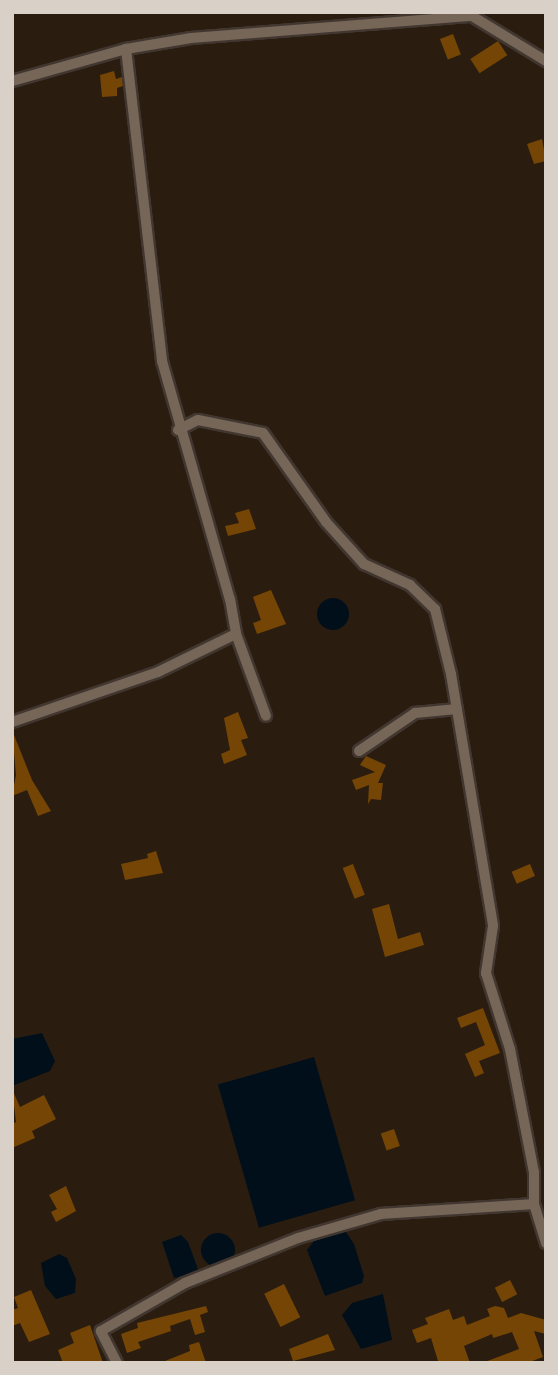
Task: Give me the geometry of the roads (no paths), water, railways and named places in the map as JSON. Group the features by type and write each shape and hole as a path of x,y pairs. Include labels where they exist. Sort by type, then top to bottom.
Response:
{"street":[{"path":"12,81 126,49 191,38 472,16 546,61"},
{"path":"126,49 162,361 178,430 230,598 236,634 266,716"},
{"path":"178,430 198,420 263,433 326,522 364,564 410,585 435,609 457,709 493,926 486,974 510,1048 534,1172 534,1204 546,1243"},
{"path":"12,722 158,672 236,634"},
{"path":"359,751 415,713 457,709"},
{"path":"117,1363 101,1331 185,1283 298,1238 381,1214 534,1204"}],"water":[{"path":"333,598 345,602 349,614 345,626 333,630 321,626 317,614 321,602"},
{"path":"42,1033 55,1061 50,1071 12,1086 12,1039"},
{"path":"314,1057 355,1200 259,1228 218,1085"},
{"path":"335,1232 346,1232 354,1244 364,1276 362,1283 325,1296 307,1250 314,1241"},
{"path":"218,1233 230,1238 235,1250 230,1262 218,1267 206,1262 201,1250 206,1238"},
{"path":"181,1235 188,1242 199,1272 174,1278 162,1242"},
{"path":"59,1254 67,1258 76,1279 75,1293 56,1299 45,1286 41,1263"},
{"path":"383,1294 392,1340 361,1349 342,1315 352,1303"}]}
